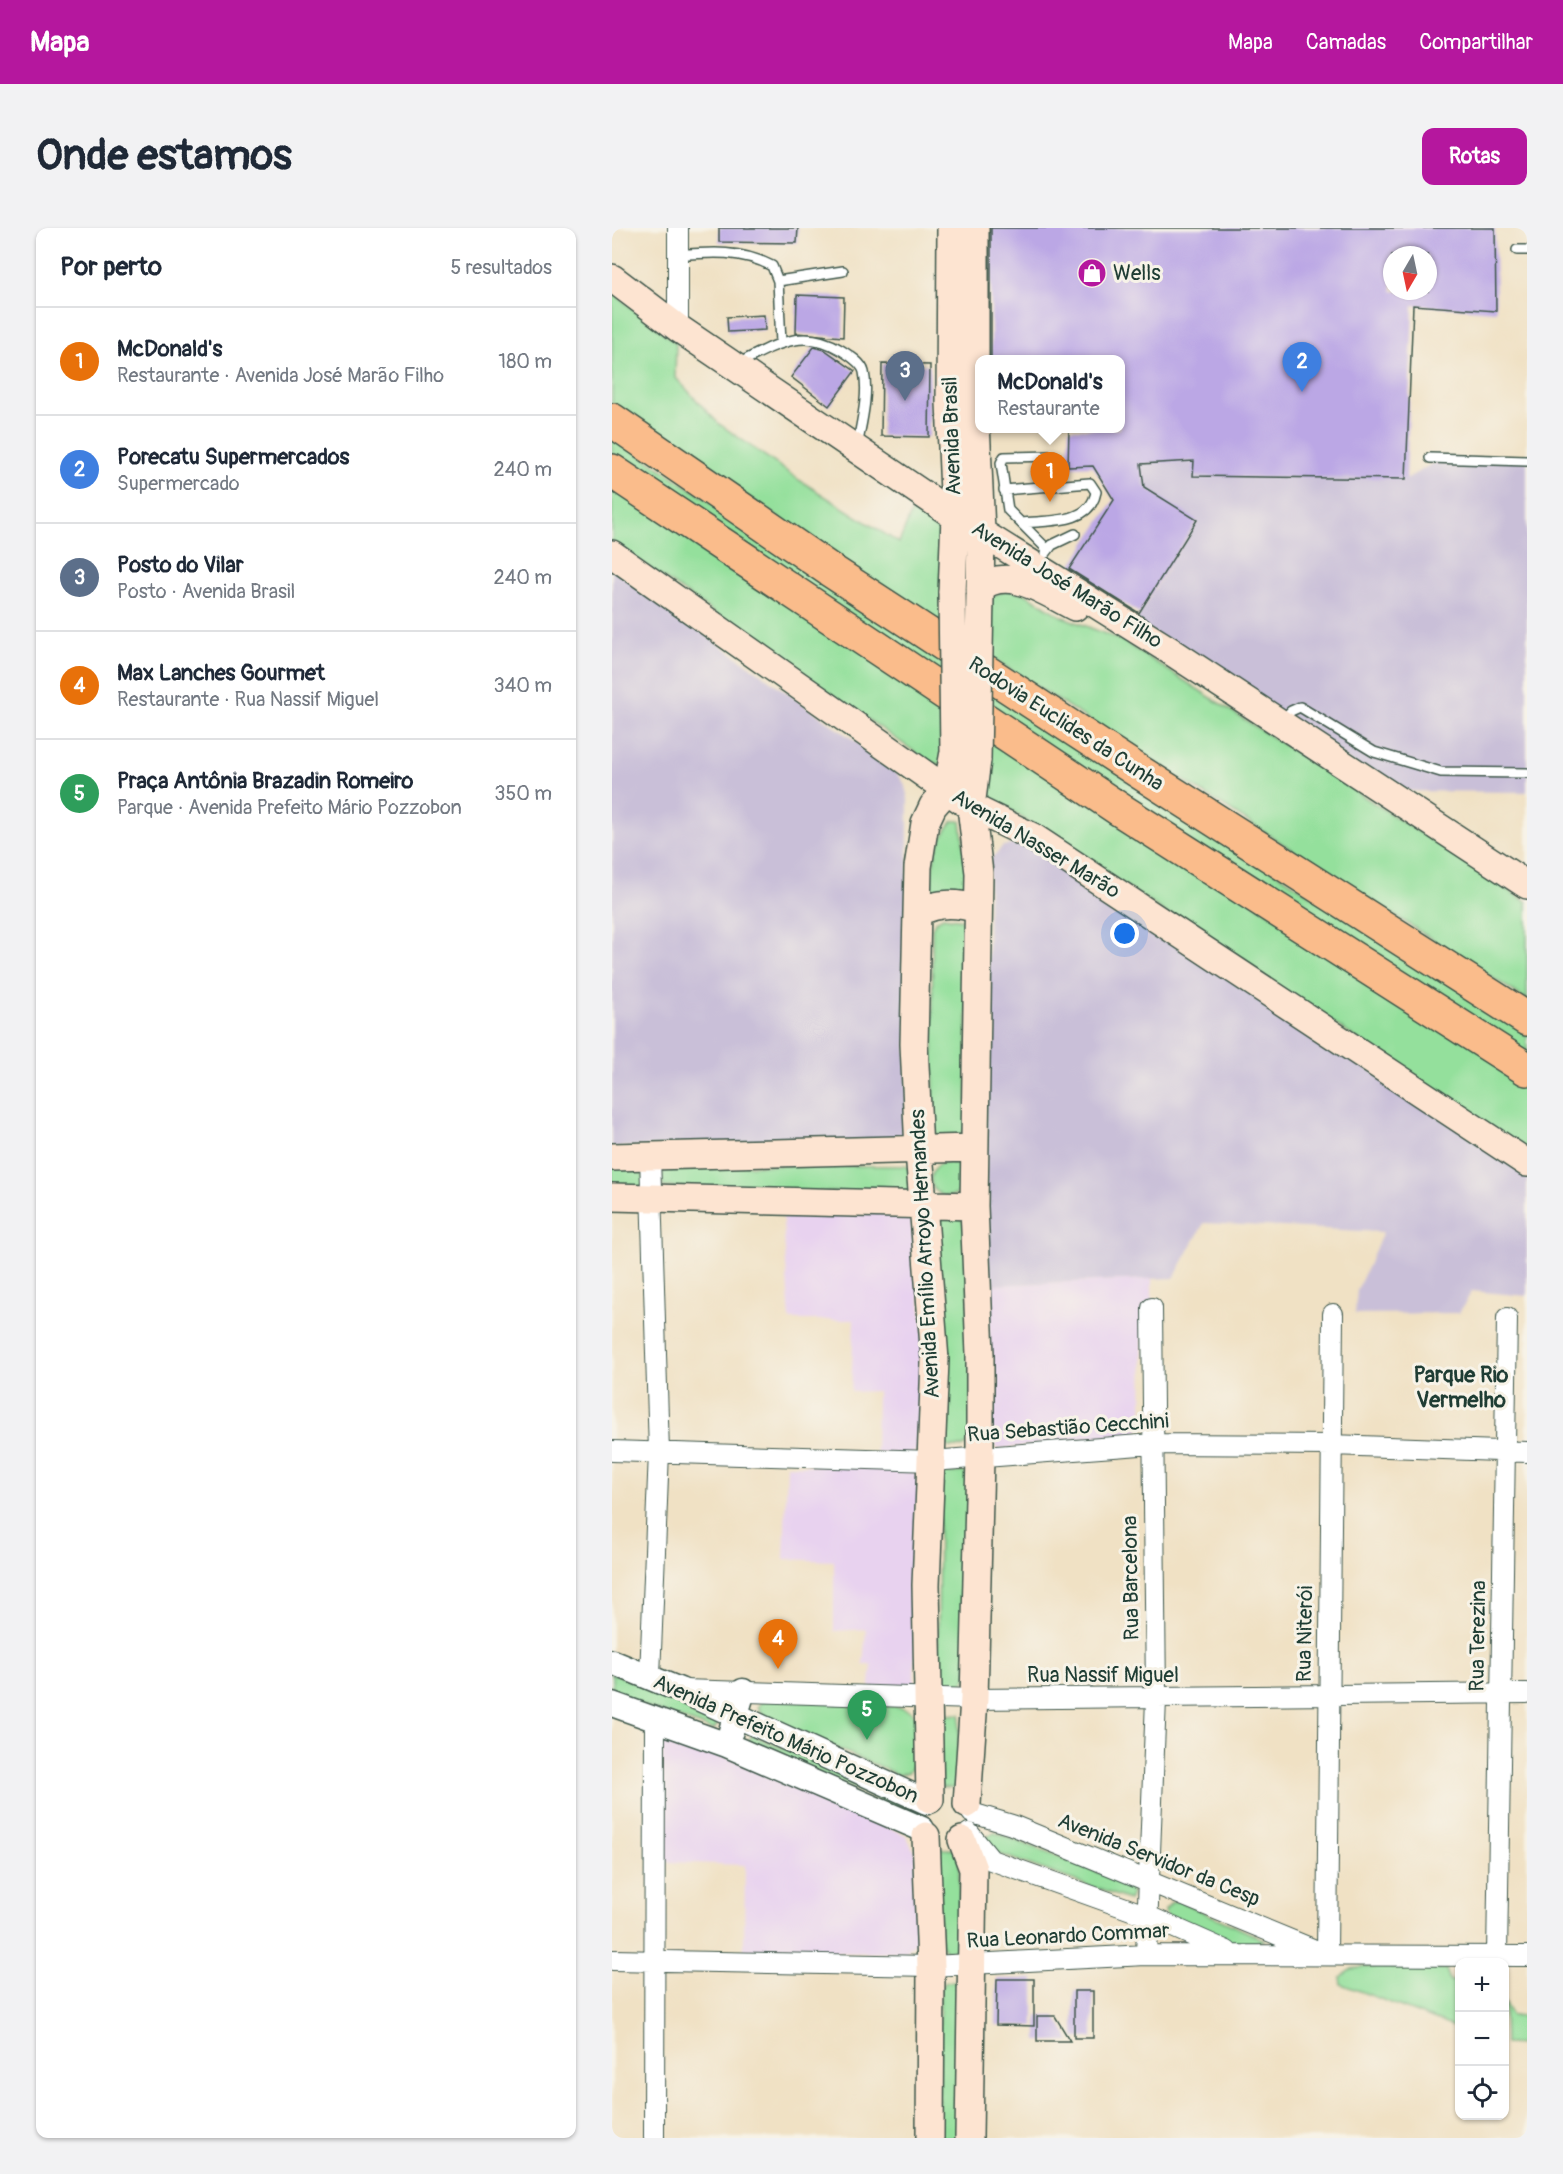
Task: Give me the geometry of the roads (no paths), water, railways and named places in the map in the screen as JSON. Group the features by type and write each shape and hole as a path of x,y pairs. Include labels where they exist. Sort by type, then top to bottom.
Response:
{"highway":[{"name":"Rodovia Euclides da Cunha","path":"612,420 860,590 1148,778 1527,1019"},
{"name":"Rodovia Euclides da Cunha","path":"612,471 1119,809 1527,1069"}],"main road":[{"name":"Avenida Brasil","path":"951,228 963,402 981,531 980,592 965,756"},
{"name":"Avenida Brasil","path":"965,756 952,593 955,516 975,228"},
{"name":"Avenida José Marão Filho","path":"612,278 678,328 955,516 981,531 1043,558 1169,650 1527,885"},
{"name":"Avenida Nasser Marão","path":"612,554 971,807 1033,837 1527,1163"},
{"path":"980,592 989,580 1005,577 1029,584 1169,650"},
{"path":"965,756 979,873 974,1206 980,1354 980,1458 974,1700 968,1822 973,1869 969,2138"},
{"name":"Avenida Emílio Arroyo Hernandes","path":"930,2138 931,1966 924,1833 920,1817 929,1801 926,1585 935,1360 919,1151 914,1044 918,867 925,823 933,806 947,790 965,756"},
{"path":"918,913 927,908 946,904 978,909"},
{"path":"612,1157 974,1148"},
{"path":"612,1197 974,1206"},
{"path":"929,1801 945,1794 961,1798 968,1822"},
{"path":"924,1833 943,1846 968,1822"}],"street":[{"path":"678,228 678,328"},
{"path":"650,1156 659,1452 650,1676"},
{"name":"Rua Barcelona","path":"1146,1955 1156,1699 1152,1308"},
{"name":"Rua Niterói","path":"1327,1955 1333,1314"},
{"name":"Rua Terezina","path":"1497,1956 1507,1452 1507,1318"},
{"name":"Rua Sebastião Cecchini","path":"612,1451 932,1461 1153,1444 1332,1445 1527,1452"},
{"name":"Avenida Prefeito Mário Pozzobon","path":"612,1662 650,1676 929,1801"},
{"name":"Rua Nassif Miguel","path":"680,1690 974,1700 1527,1693"},
{"path":"727,1745 743,1691"},
{"name":"Avenida Prefeito Mário Pozzobon","path":"612,1704 727,1745 924,1833"},
{"path":"654,2138 655,1719"},
{"path":"968,1822 991,1860 1148,1916 1234,1954"},
{"name":"Avenida Servidor da Cesp","path":"968,1822 1012,1825 1327,1955"},
{"name":"Rua Leonardo Commar","path":"612,1960 931,1966 1146,1955 1527,1956"}],"lane":[{"path":"678,255 720,251 754,257 772,266 778,280 781,343"},
{"path":"778,280 843,271"},
{"path":"734,366 781,343 814,338 827,341 849,355 863,370 865,385 857,449"},
{"path":"1054,456 1004,457 1001,463 1008,510 1021,523 1043,558 1075,534"},
{"path":"1430,458 1527,461"},
{"path":"1004,490 1090,483 1096,492 1094,502 1082,515 1021,523"},
{"path":"1281,723 1291,711 1300,707 1374,752 1441,772 1527,773"}],"place":[{"name":"Wells","path":"1092,273"},
{"name":"Porecatu Supermercados","path":"1302,392"},
{"name":"Posto do Vilar","path":"905,401"},
{"name":"McDonald's","path":"1050,502"},
{"name":"Max Lanches Gourmet","path":"778,1669"},
{"name":"Praça Antônia Brazadin Romeiro","path":"867,1740"}],"district":[{"name":"Parque Rio Vermelho","path":"1461,1388"}]}
